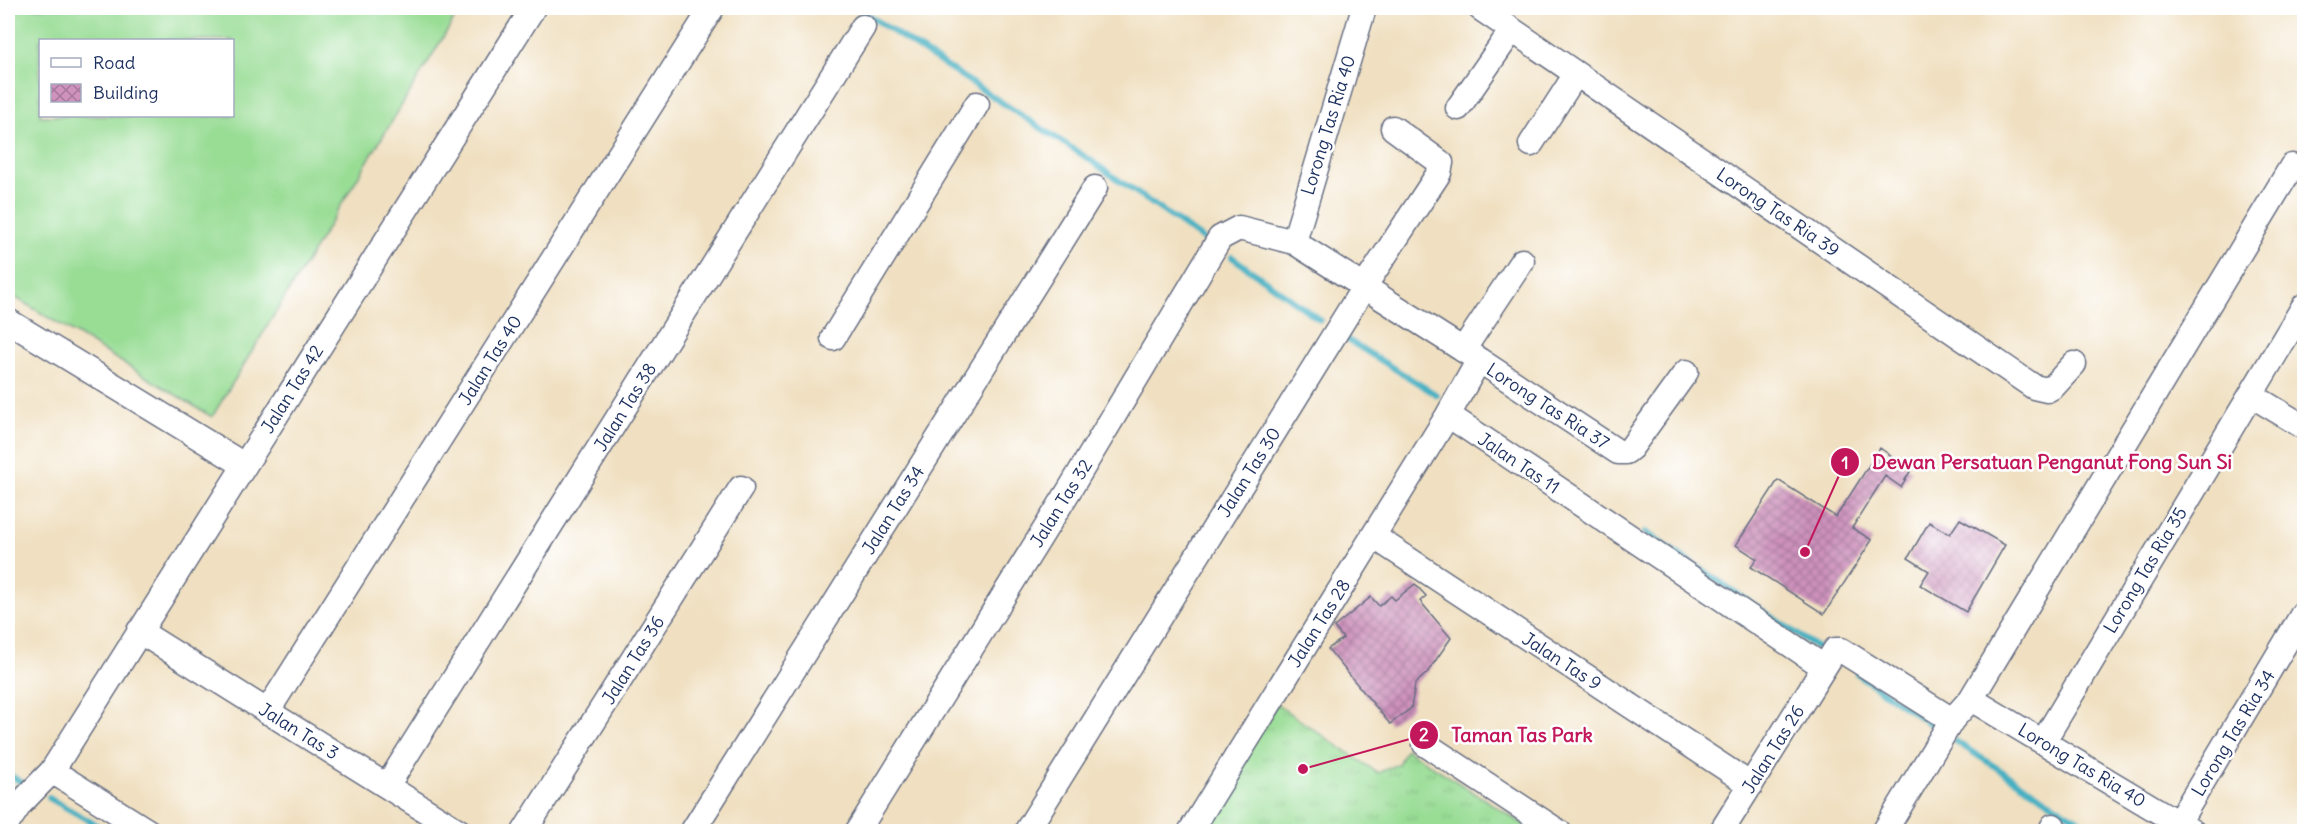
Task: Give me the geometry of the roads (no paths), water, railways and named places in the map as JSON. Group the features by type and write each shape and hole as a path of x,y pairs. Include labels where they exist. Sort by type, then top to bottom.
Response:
{"street":[{"name":"Jalan Tas 42","path":"8,822 20,804 52,771 138,631 533,8"},
{"name":"Jalan Tas 40","path":"267,712 712,8"},
{"name":"Lorong Tas Ria 40","path":"1294,242 1364,8"},
{"name":"Lorong Tas Ria 39","path":"1480,8 2034,387 2047,390 2054,386 2074,363"},
{"name":"Jalan Tas 38","path":"387,786 863,27"},
{"path":"1458,108 1512,30"},
{"path":"1531,144 1576,74"},
{"path":"833,338 977,104"},
{"name":"Jalan Tas 30","path":"1026,831 1364,287 1439,172 1441,163 1434,156 1393,128"},
{"path":"1884,831 1952,720 1971,699 2292,166"},
{"name":"Jalan Tas 34","path":"692,831 1095,188"},
{"name":"Jalan Tas 32","path":"857,831 1070,489 1220,238 1239,228 1294,242"},
{"path":"1294,242 1471,355"},
{"path":"1448,415 1471,355 1522,261"},
{"name":"Lorong Tas Ria 35","path":"2043,742 2304,306"},
{"path":"8,321 244,465"},
{"name":"Lorong Tas Ria 37","path":"1471,355 1617,452 1626,452 1631,447 1686,372"},
{"path":"2251,395 2304,427"},
{"name":"Jalan Tas 28","path":"1190,831 1448,415"},
{"name":"Jalan Tas 11","path":"1448,415 1824,667"},
{"name":"Jalan Tas 36","path":"524,831 741,489"},
{"name":"Jalan Tas 9","path":"1373,536 1750,785"},
{"name":"Lorong Tas Ria 34","path":"2186,827 2304,612"},
{"name":"Jalan Tas 3","path":"138,631 460,831"},
{"path":"1824,667 1835,650 1841,650 1952,720"},
{"name":"Jalan Tas 26","path":"1721,831 1824,667"},
{"name":"Lorong Tas Ria 40","path":"1971,699 2186,827"},
{"path":"1425,744 1559,831"},
{"path":"52,771 149,831"}],"waterway":[{"path":"857,8 1090,160 1204,240"},
{"path":"1232,257 1320,320"},
{"path":"1343,337 1437,395"},
{"path":"1645,532 1821,650"},
{"path":"1857,674 1936,728"},
{"path":"1955,741 2097,832"},
{"path":"8,774 21,782"},
{"path":"49,798 109,832"}],"place":[{"name":"Dewan Persatuan Penganut Fong Sun Si","path":"1805,552"},
{"name":"Taman Tas Park","path":"1303,769"}]}
